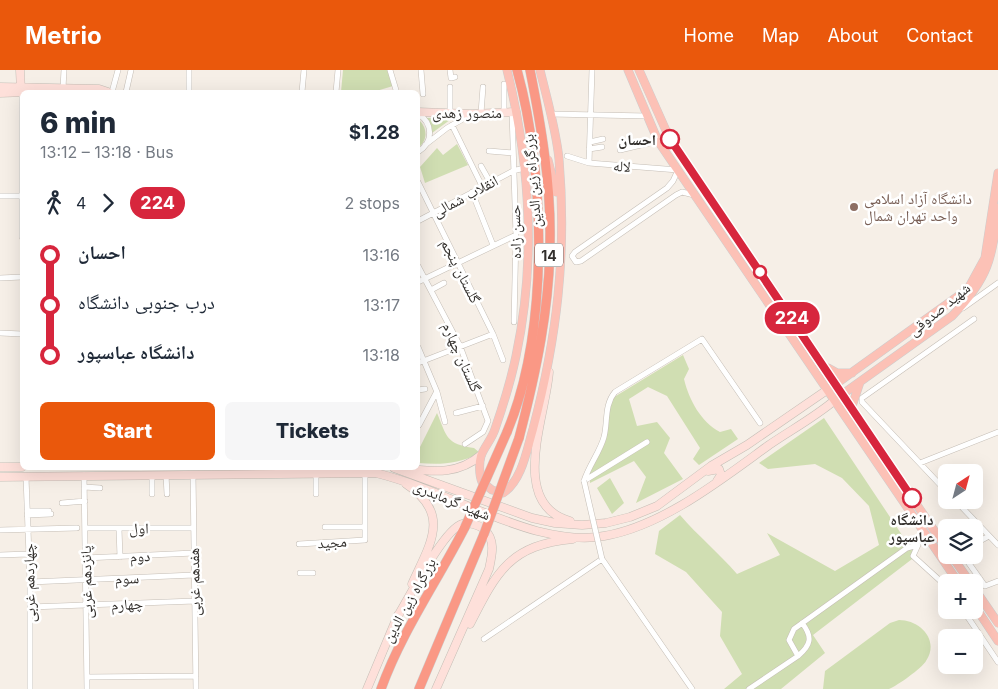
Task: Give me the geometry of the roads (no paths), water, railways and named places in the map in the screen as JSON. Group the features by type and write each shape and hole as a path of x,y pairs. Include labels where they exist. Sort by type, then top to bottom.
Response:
{"highway":[{"name":"بزرگراه زین الدین","path":"381,689 394,654 465,527 514,417 533,328 538,258 534,153 517,70"},
{"name":"بزرگراه زین الدین","path":"419,689 484,534 520,438 535,378 545,317 550,239 543,144 530,70"}],"main road":[{"path":"20,70 23,90"},
{"path":"23,90 24,70"},
{"path":"420,469 451,471 470,464 481,455 494,431 516,357 527,269 528,219 524,168 511,112 507,70"},
{"path":"481,455 482,482 492,490 504,493 510,489 522,464 549,366 558,306 562,254 558,158 540,70"},
{"path":"628,70 658,140 953,574"},
{"path":"639,70 673,144 825,366 938,536"},
{"path":"0,87 23,90 63,88 102,90"},
{"path":"0,93 20,90"},
{"name":"منصور زهدی","path":"420,113 472,114 511,112"},
{"path":"543,144 555,188 561,231"},
{"name":"شهید صدوقی","path":"827,390 968,289 985,258 998,173"},
{"name":"شهید صدوقی","path":"835,400 952,316 978,292 991,260 998,208"},
{"path":"549,366 548,391 535,459 535,485 542,503 553,514 582,525"},
{"path":"825,366 836,373 854,372"},
{"path":"852,406 861,380"},
{"name":"شهید گرمابدری","path":"400,470 532,518 555,523 582,525 606,523 630,517 657,506 712,466 747,445 827,390"},
{"name":"شهید گرمابدری","path":"0,478 166,475 193,471 316,474 376,473 401,479 501,520 539,531 586,538 605,536 652,520 712,486 835,400"},
{"path":"0,468 20,467"},
{"path":"700,476 712,468 719,469 720,478 712,486"},
{"path":"25,470 26,477"},
{"path":"366,689 427,550 434,523 433,513 422,494 404,483 376,473"},
{"path":"396,619 439,546 452,530 462,524 474,524 482,528 492,540 489,569 436,689"},
{"path":"442,676 480,604 513,557 550,541 586,538"},
{"path":"983,601 998,623"},
{"path":"983,618 998,641"}],"street":[{"path":"63,88 64,70"},
{"path":"189,70 189,90"},
{"path":"302,90 304,70"},
{"path":"336,90 338,70"},
{"path":"390,70 396,90"},
{"path":"421,70 423,94"},
{"path":"450,70 451,78 455,77"},
{"path":"589,163 592,70"},
{"path":"113,90 118,71 124,77 130,72"},
{"path":"126,90 130,72"},
{"name":"حسن زاده","path":"504,84 511,112 513,153 516,235 514,322"},
{"path":"450,87 450,113"},
{"path":"481,113 482,87"},
{"path":"420,150 452,125 472,114"},
{"path":"550,114 647,116"},
{"path":"420,115 428,125 430,136 425,145"},
{"path":"452,125 482,186"},
{"path":"590,142 603,139"},
{"path":"620,150 658,140"},
{"path":"590,149 602,147"},
{"path":"489,152 513,153"},
{"name":"لاله","path":"567,156 589,163 678,170"},
{"path":"481,166 490,182"},
{"name":"انقلاب شمالی","path":"420,220 513,170 524,168"},
{"path":"678,170 674,181 575,252 573,260 576,262 581,261 682,192 697,196"},
{"name":"گلستان پنجم","path":"420,186 493,334 503,360"},
{"path":"663,190 670,192 669,200"},
{"path":"472,192 493,245"},
{"path":"0,196 20,196"},
{"path":"420,281 516,235"},
{"name":"گلستان چهارم","path":"420,270 460,346 488,421 483,432 465,444"},
{"path":"0,278 20,277"},
{"path":"430,290 444,283"},
{"path":"978,292 998,283"},
{"path":"938,482 862,402 862,398 974,319"},
{"path":"0,333 20,334"},
{"path":"420,362 493,334"},
{"path":"692,689 602,559 584,481 588,468 604,438 609,399 615,392 702,339 760,423"},
{"path":"420,351 437,392 445,422"},
{"path":"420,390 425,389"},
{"path":"420,422 437,392"},
{"path":"456,412 483,406"},
{"path":"920,463 998,432"},
{"path":"584,481 647,442"},
{"name":"هفدهم غربی","path":"193,471 196,689"},
{"path":"325,526 365,527 364,473"},
{"path":"316,474 316,494"},
{"name":"پانزدهم غربی","path":"84,475 87,689"},
{"path":"152,475 152,494"},
{"path":"166,475 167,494"},
{"name":"چهاردهم غربی","path":"26,477 30,582 30,689"},
{"path":"84,488 100,488"},
{"path":"62,503 85,501"},
{"path":"964,509 998,546"},
{"path":"27,513 50,512"},
{"name":"مجید","path":"299,544 366,540 365,527"},
{"path":"0,530 77,528"},
{"name":"اول","path":"85,528 193,528"},
{"path":"119,528 120,557"},
{"path":"983,539 989,536"},
{"path":"798,656 789,640 791,632 907,548 918,545 913,556 938,579"},
{"name":"دوم","path":"85,558 194,553"},
{"path":"0,555 28,554"},
{"path":"484,639 602,559"},
{"path":"969,564 985,586 998,581"},
{"path":"300,573 313,573"},
{"name":"سوم","path":"30,582 194,575"},
{"name":"چهارم","path":"30,608 194,601"},
{"path":"969,619 998,662"},
{"path":"749,689 798,656 810,644 809,632 802,623"},
{"path":"87,677 196,676"}],"place":[{"name":"احسان","path":"670,139"},
{"name":"دانشگاه آزاد اسلامی واحد تهران شمال","path":"854,207"},
{"name":"دانشگاه عباسپور","path":"912,498"}]}
